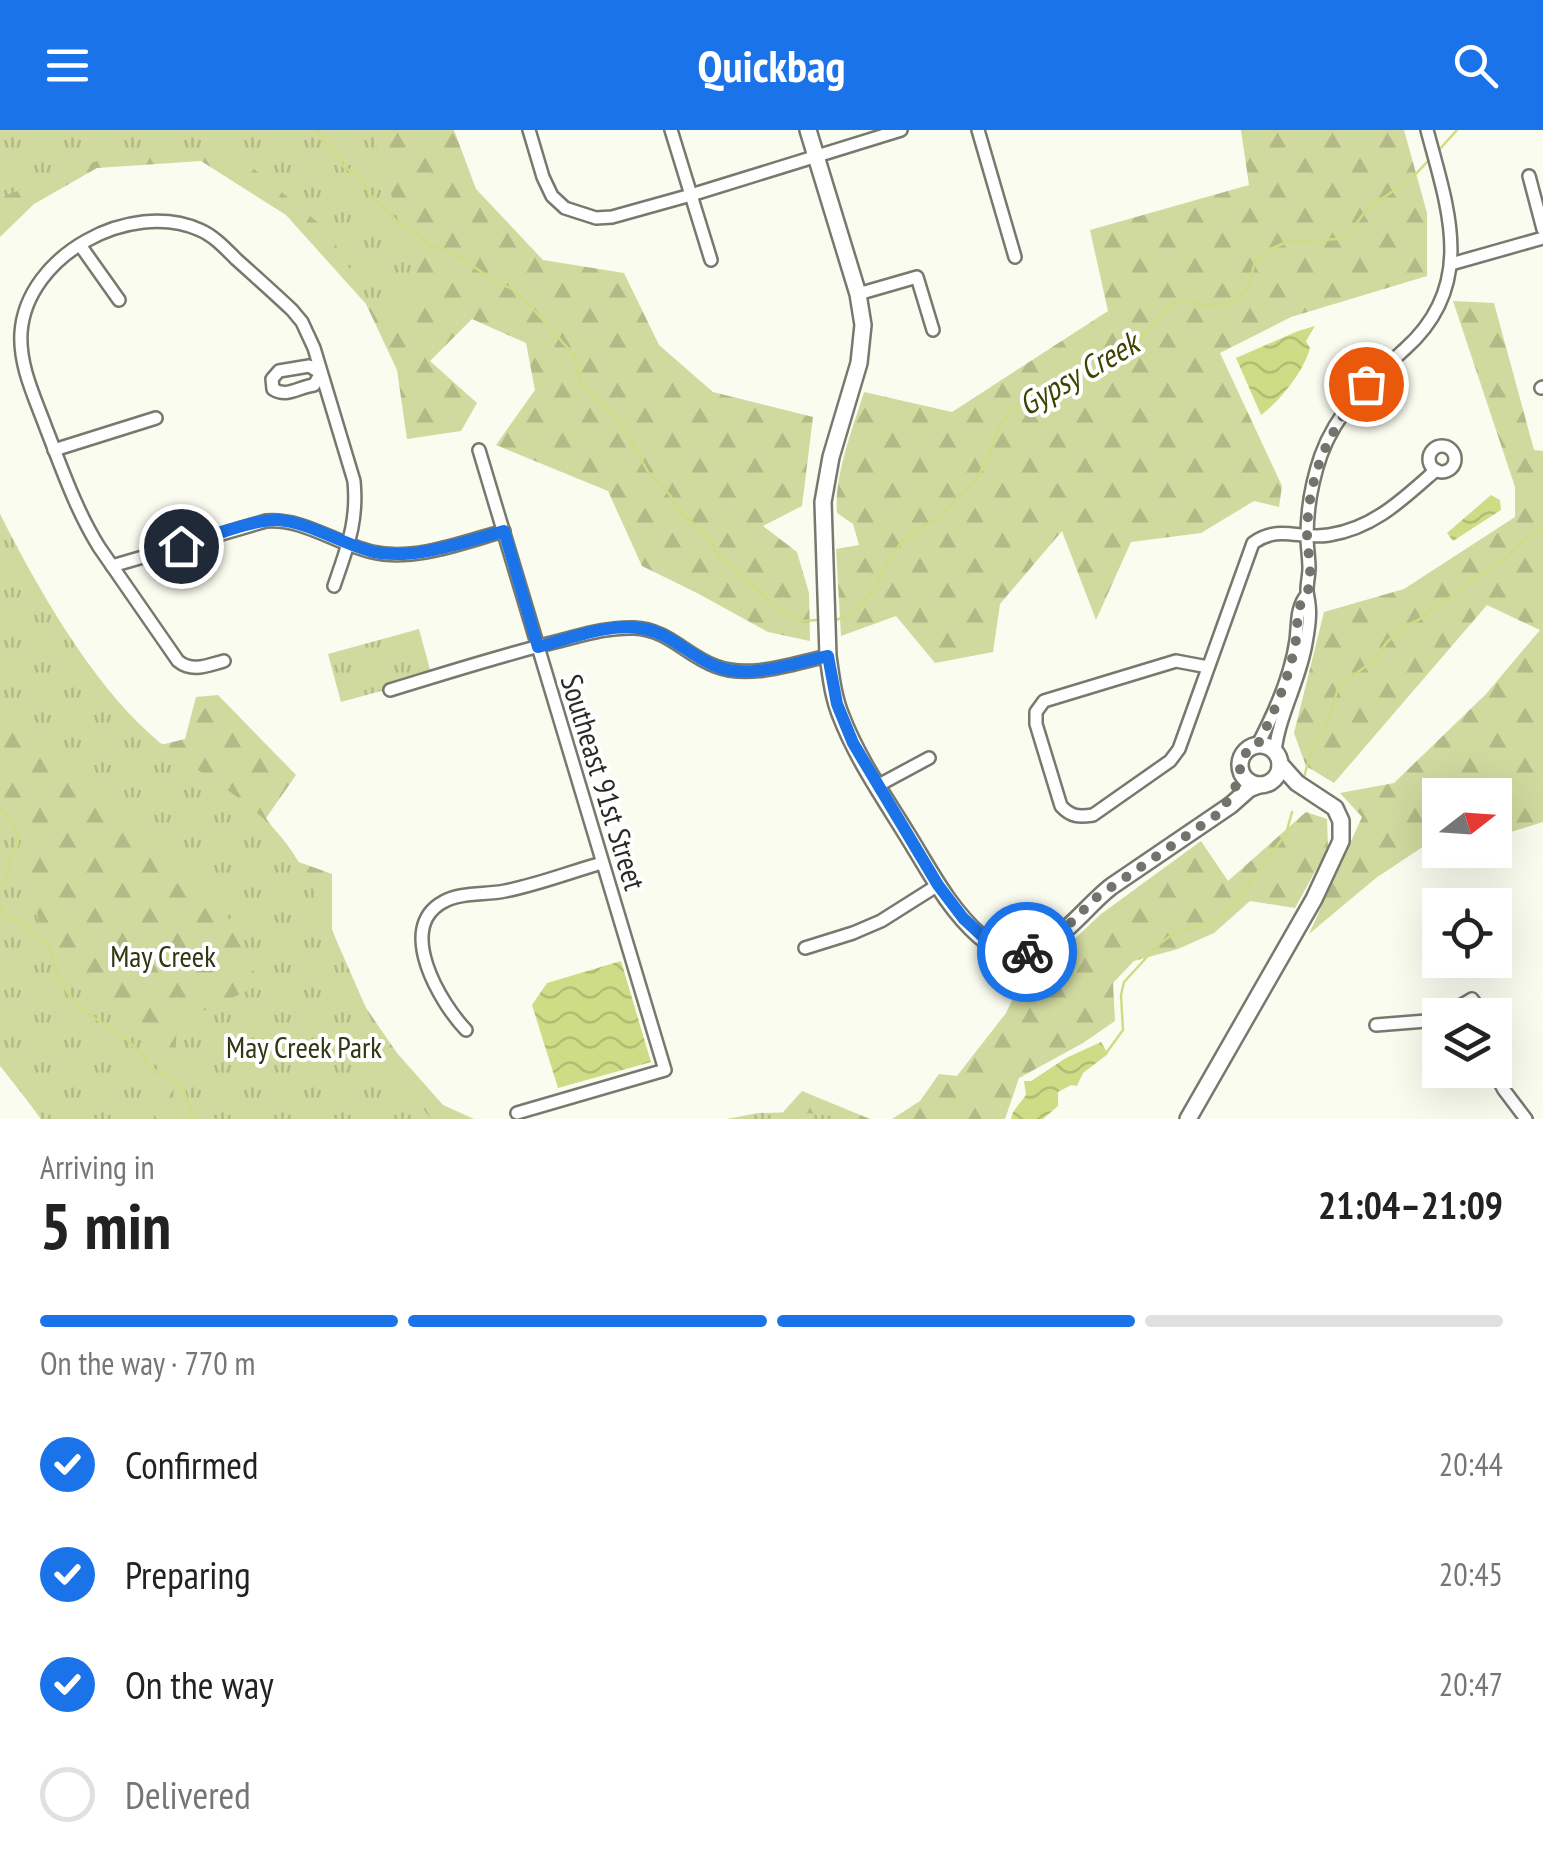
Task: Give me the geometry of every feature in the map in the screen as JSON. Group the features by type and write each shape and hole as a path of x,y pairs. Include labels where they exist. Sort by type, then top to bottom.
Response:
{"street":[{"path":"529,130 552,196 564,208 596,218 612,218 901,130"},
{"path":"671,130 711,260"},
{"path":"808,130 858,294 863,325 861,350 831,456 823,502 828,656 840,716 877,786 938,885 963,918 991,944 1006,951 1032,951 1053,940 1112,886 1249,789 1276,777 1284,709 1306,646 1310,606 1306,595 1307,537 1316,472 1344,412 1366,384 1424,328 1442,298 1451,264 1451,226 1427,130"},
{"path":"978,130 1014,257"},
{"path":"1528,176 1543,229"},
{"path":"224,661 191,668 178,661 112,566 88,530 25,367 22,332 29,301 52,268 80,245 130,222 173,222 196,228 217,241 292,310 308,332 354,481 356,515 334,586"},
{"path":"1451,264 1543,238"},
{"path":"80,245 119,300"},
{"path":"858,294 917,277 933,330"},
{"path":"54,450 156,418"},
{"name":"Southeast 91st Street","path":"479,450 665,1070 517,1113"},
{"path":"1208,668 1176,661 1044,702 1036,712 1036,724 1061,806 1068,814 1093,814 1170,761 1180,749 1252,543 1265,534 1282,532 1307,537 1341,532 1372,521 1436,470"},
{"path":"112,566 266,521 289,522 370,552 386,554 447,546 504,531"},
{"path":"1257,746 1284,684 1295,646 1300,602 1306,595"},
{"path":"390,690 605,630 634,628 659,633 714,666 728,670 766,669 828,656"},
{"path":"1188,1119 1314,899 1342,832 1339,814 1326,800 1297,783 1270,748 1257,746 1242,757 1238,782 1221,812"},
{"path":"877,786 929,758"},
{"path":"1241,770 1247,780 1318,796"},
{"path":"466,1030 450,1014 422,951 422,934 431,912 443,902 509,890 602,863"},
{"path":"805,948 882,921 938,885"},
{"path":"1376,1025 1422,1019"},
{"path":"1503,1088 1526,1119"}],"green space":[{"path":"0,130 454,130 476,189 543,260 624,273 659,345 713,392 813,417 802,506 763,526 797,552 809,593 810,641 768,632 642,566 608,491 496,445 535,390 526,343 472,319 430,361 477,403 461,431 407,439 397,370 366,304 286,215 201,161 97,168 34,204 0,237"},
{"path":"0,130 372,130 424,305 367,300 328,231 230,149 135,148 0,198"},
{"path":"1241,130 1404,130 1427,213 1427,276 1291,317 1220,353 1282,486 1279,507 1254,501 1201,533 1131,542 1096,620 1062,531 1000,604 993,652 935,663 896,616 841,636 836,549 859,545 853,524 837,513 838,483 864,392 952,412 1108,311 1090,230 1249,185"},
{"path":"1453,301 1494,303 1534,450 1543,451 1543,822 1512,832 1512,778 1422,778 1422,848 1376,878 1309,934 1362,817 1340,793 1394,783 1486,694 1540,630 1487,605 1334,783 1306,766 1294,733 1324,612 1404,589 1515,517 1515,487"},
{"name":"May Creek Park","path":"0,514 66,631 106,687 150,734 255,811 286,843 311,886 398,1076 432,1119 172,1119 177,1023 260,985 231,922 210,890 190,870 127,829 82,792 50,758 0,690"},
{"name":"May Creek","path":"0,549 148,748 185,739 196,697 218,695 296,775 266,818 296,861 332,874 332,929 355,992 397,1053 443,1105 474,1119 42,1119 0,1066"},
{"path":"419,629 432,677 341,702 328,654"},
{"name":"May Creek Park","path":"0,806 17,806 46,960 159,1033 154,1119 41,1119 0,1064"},
{"path":"1306,812 1327,819 1328,848 1295,908 1250,901 1214,933 1178,949 1134,961 1113,983 1115,1021 1019,1078 1005,1119 892,1119 920,1101 939,1074 957,1076 1006,1013 1019,985 1101,914 1201,841 1228,881"},
{"path":"802,1091 870,1119 777,1119"},
{"path":"800,1112 855,1119 727,1119 758,1113"}],"water":[{"path":"1315,326 1306,341 1310,348 1297,375 1261,415 1236,358"},
{"path":"1491,495 1500,500 1501,510 1453,541 1447,533"},
{"path":"621,961 651,1062 558,1088 532,1005 547,983"},
{"path":"1101,1042 1108,1054 1083,1073 1077,1086 1058,1092 1058,1106 1043,1119 1011,1119 1026,1095 1024,1081 1031,1081 1066,1058"}],"waterway":[{"name":"Gypsy Creek","path":"317,130 343,166 362,179 370,195 401,225 430,246 463,259 512,289 532,308 574,355 581,386 611,412 648,472 679,511 707,536 721,558 781,610 801,621 818,620"},
{"name":"Gypsy Creek","path":"1438,151 1457,130"},
{"name":"Gypsy Creek","path":"832,620 858,609 903,540 941,515 976,479 989,457 997,430 1010,411 1040,390 1063,387 1091,358 1132,349 1157,318 1181,299 1201,305 1239,299 1249,285 1255,261 1270,249 1287,242 1338,239 1349,233 1368,208 1411,179 1429,160"},
{"path":"1304,777 1339,685 1375,660 1403,627 1455,596 1469,581 1496,566 1543,527"},
{"name":"May Creek","path":"0,808 10,819 18,839 0,886"},
{"path":"1107,1052 1123,1030 1124,982 1173,934 1221,916 1233,905 1286,834 1292,812"},
{"name":"May Creek","path":"0,904 7,917 46,942 68,994 84,1011 125,1038 151,1068 184,1091 193,1119"}],"way so far":[{"path":"1027,952 1053,940 1097,897 1221,812 1238,782 1242,757 1257,746 1269,722 1295,646 1300,602 1306,595 1308,515 1316,472 1329,438 1366,384"}],"route":[{"path":"181,546 278,520 386,554 424,551 504,531 538,647 605,630 634,628 659,633 714,666 728,670 766,669 828,656 840,716 877,786 938,885 977,934 1006,951 1027,952"}]}
